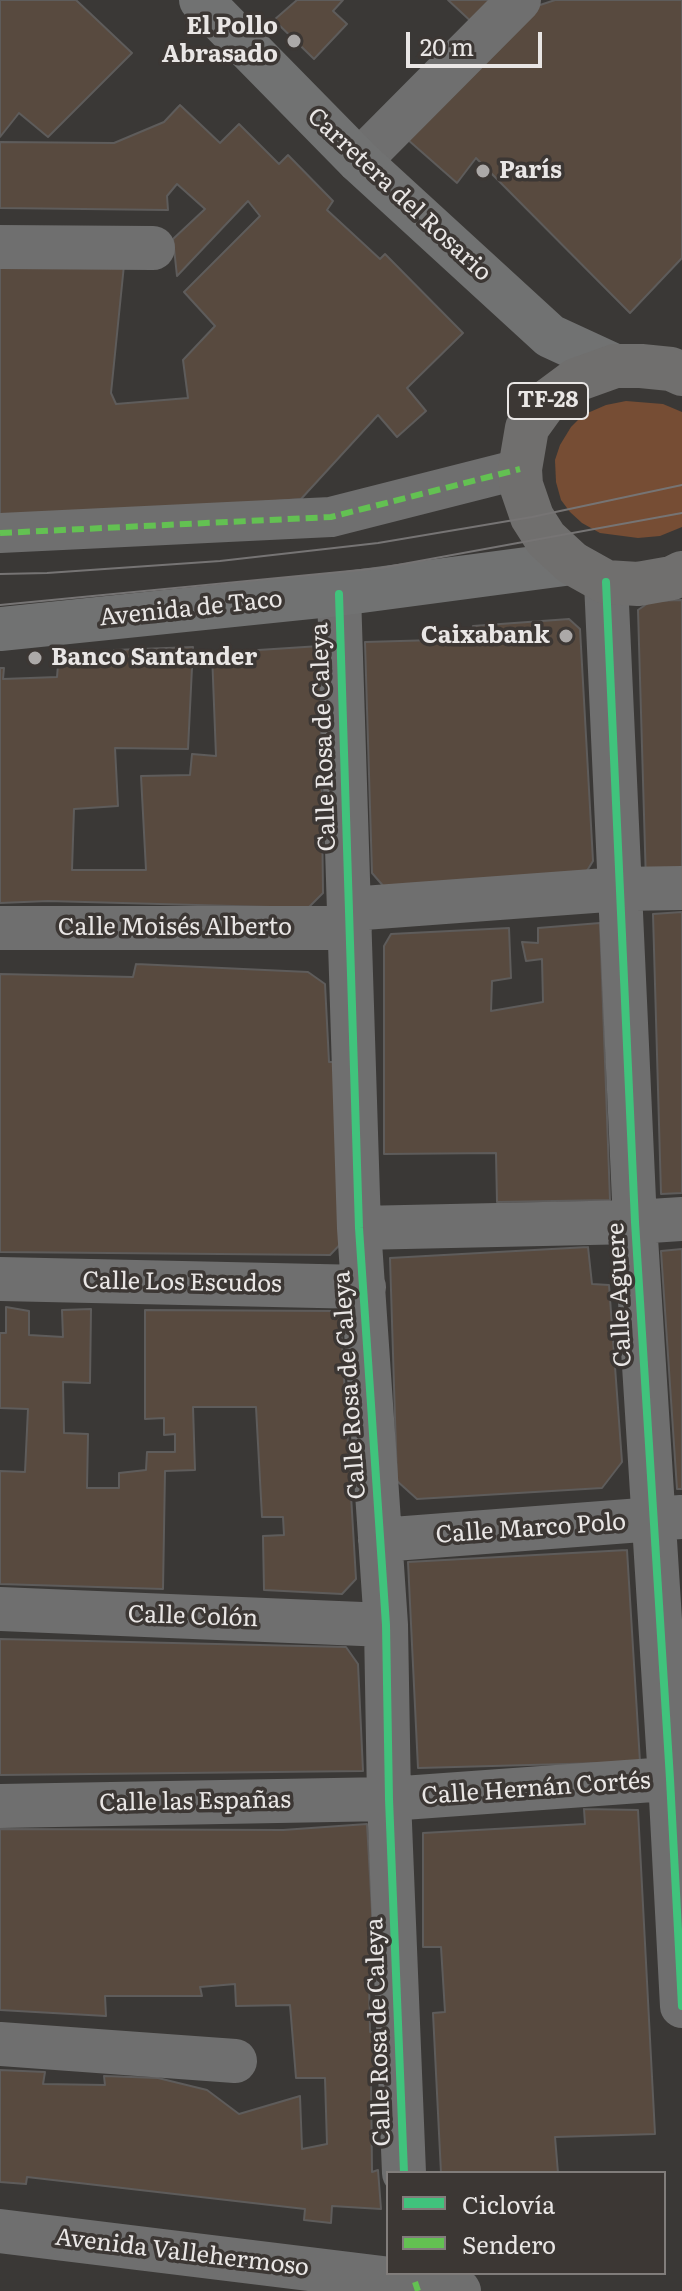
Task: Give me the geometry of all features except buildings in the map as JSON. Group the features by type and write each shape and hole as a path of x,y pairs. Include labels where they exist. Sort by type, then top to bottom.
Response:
{"main road":[{"name":"Carretera del Rosario","path":"201,0 359,161 550,336 615,366"},
{"name":"TF-28","path":"589,573 546,539 532,517 521,485 520,469 527,428 545,403 576,380 615,366 671,369 682,374"},
{"path":"589,573 638,584 672,578 682,573"},
{"name":"Avenida de Taco","path":"0,629 339,594 589,573"}],"street":[{"path":"359,161 519,0"},
{"path":"0,247 153,248"},
{"path":"0,533 331,517 520,469"},
{"name":"Calle Aguere","path":"589,573 620,889 635,1222 668,1518 682,2006"},
{"name":"Calle Rosa de Caleya","path":"339,594 359,1228 386,1625 389,1799 404,2171"},
{"name":"Calle Moisés Alberto","path":"0,928 350,919 620,889 682,888"},
{"path":"359,1228 682,1219"},
{"name":"Calle Los Escudos","path":"0,1279 364,1287"},
{"name":"Calle Marco Polo","path":"380,1540 668,1518"},
{"name":"Calle Colón","path":"0,1609 386,1625"},
{"name":"Calle Hernán Cortés","path":"389,1799 676,1779"},
{"name":"Calle las Españas","path":"0,1806 389,1799"},
{"path":"0,2044 235,2061"},
{"name":"Avenida Vallehermoso","path":"0,2231 416,2282 459,2291"}],"shaded area":[{"path":"626,401 663,404 682,412 682,527 660,536 638,538 600,533 570,512 561,500 556,482 555,460 571,427 583,415"}],"tram line":[{"path":"0,574 220,561 378,543 532,517 682,485"},
{"path":"0,605 381,568 682,513"}],"marked path":[{"path":"0,533 331,517 520,469"},
{"path":"415,2282 418,2291"}],"cycle path":[{"path":"606,582 635,1222 682,2006"},
{"path":"339,594 359,1228 386,1625 389,1799 404,2171"}],"place":[{"name":"El Pollo Abrasado","path":"294,41"},
{"name":"París","path":"483,171"},
{"name":"Caixabank","path":"566,636"},
{"name":"Banco Santander","path":"35,658"}]}
